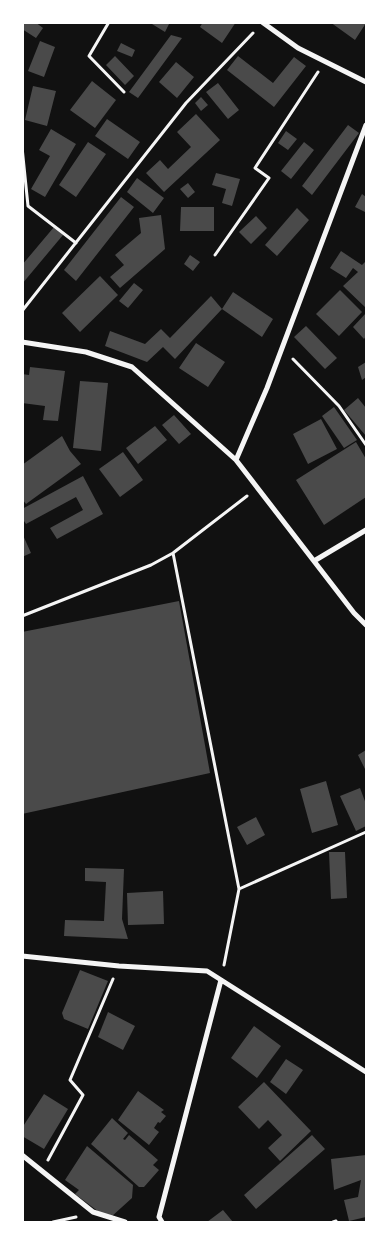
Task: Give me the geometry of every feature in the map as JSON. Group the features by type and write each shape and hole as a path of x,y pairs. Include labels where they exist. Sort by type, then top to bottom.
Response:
{"street":[{"path":"262,23 298,48 366,82"},
{"path":"236,460 267,388 366,125"},
{"path":"22,342 86,352 132,367 236,460 354,613 366,625"},
{"path":"314,561 366,530"},
{"path":"22,956 119,966 207,971 366,1072"},
{"path":"162,1222 159,1218 221,980"},
{"path":"22,1155 93,1212 125,1222"}],"path":[{"path":"109,22 89,56 124,92"},
{"path":"22,311 186,103 262,23"},
{"path":"214,255 269,178 255,168 326,61"},
{"path":"22,147 28,206 76,243"},
{"path":"282,348 338,406 366,445"},
{"path":"22,616 151,565 173,553 258,488"},
{"path":"173,553 239,889 221,980"},
{"path":"239,889 366,832"},
{"path":"42,1172 83,1095 70,1080 119,966"},
{"path":"53,1222 93,1212"}],"building":[{"path":"22,22 35,22 43,28 36,38 22,29"},
{"path":"153,22 170,22 165,32 152,24"},
{"path":"203,22 236,22 222,43 200,27"},
{"path":"330,22 366,22 366,23 355,40"},
{"path":"171,35 182,38 138,98 129,92"},
{"path":"40,41 55,47 44,77 28,71"},
{"path":"121,43 135,50 132,57 117,51"},
{"path":"115,56 134,76 125,85 106,65"},
{"path":"238,56 273,83 294,57 306,66 274,107 227,70"},
{"path":"176,62 194,77 177,98 159,82"},
{"path":"92,81 116,100 95,128 70,110"},
{"path":"218,83 239,110 228,119 206,92"},
{"path":"33,86 56,91 47,126 25,120"},
{"path":"201,97 208,105 201,111 195,103"},
{"path":"196,114 220,140 164,192 146,173 160,160 168,169 191,147 177,132"},
{"path":"107,119 140,142 128,159 95,136"},
{"path":"348,125 359,133 312,195 302,186"},
{"path":"51,129 76,144 45,197 31,189 50,156 39,150"},
{"path":"286,131 297,139 288,150 278,143"},
{"path":"88,142 106,154 76,197 59,185"},
{"path":"304,142 314,150 291,179 281,171"},
{"path":"216,173 240,179 232,206 222,203 226,189 212,185"},
{"path":"137,178 164,198 153,213 127,192"},
{"path":"188,183 195,192 188,198 180,189"},
{"path":"362,194 366,197 365,212 355,207"},
{"path":"121,197 134,207 76,281 64,270"},
{"path":"181,207 214,207 214,231 180,231"},
{"path":"297,208 309,220 277,256 265,245"},
{"path":"161,215 165,249 120,288 110,277 124,265 115,255 141,233 139,218"},
{"path":"256,216 267,228 251,244 239,232"},
{"path":"54,227 63,235 22,284 22,265"},
{"path":"341,251 362,265 366,261 366,308 343,286 358,272 353,268 346,278 330,268"},
{"path":"190,255 200,262 193,271 184,264"},
{"path":"100,276 118,295 80,332 62,313"},
{"path":"134,283 143,290 128,308 119,301"},
{"path":"340,290 362,312 339,336 316,314"},
{"path":"233,292 273,319 262,337 222,309"},
{"path":"211,296 222,309 175,359 163,347 147,362 105,346 110,331 145,344 161,329 170,338"},
{"path":"366,313 366,336 364,339 353,327"},
{"path":"306,326 337,358 325,369 294,337"},
{"path":"196,343 225,362 208,387 179,368"},
{"path":"366,362 366,377 362,380 358,367"},
{"path":"30,367 65,371 58,421 43,420 45,406 22,403 22,374 29,375"},
{"path":"80,381 108,383 101,451 73,448"},
{"path":"358,398 366,408 366,436 344,410"},
{"path":"334,407 357,440 344,448 322,416"},
{"path":"174,415 191,434 179,444 162,425"},
{"path":"321,419 337,449 308,464 293,434"},
{"path":"155,426 167,440 138,464 126,448"},
{"path":"62,436 70,451 81,464 26,504 22,499 22,465"},
{"path":"356,442 366,459 366,497 324,525 296,480"},
{"path":"123,452 143,480 120,497 99,469"},
{"path":"83,476 103,514 57,539 50,528 83,510 76,497 26,524 22,518 22,509"},
{"path":"22,533 31,553 22,557"},
{"path":"179,601 210,773 22,814 22,632"},
{"path":"366,750 366,771 358,755"},
{"path":"326,781 338,825 312,833 300,789"},
{"path":"360,788 366,804 366,826 356,831 340,796"},
{"path":"256,817 265,835 247,845 237,827"},
{"path":"329,852 345,852 347,898 331,899"},
{"path":"85,868 124,869 122,919 128,939 64,936 65,920 104,921 106,882 85,881"},
{"path":"163,891 164,924 128,925 127,893"},
{"path":"80,970 108,981 88,1029 64,1019 62,1013"},
{"path":"108,1012 135,1026 123,1050 98,1037"},
{"path":"254,1026 281,1046 257,1078 231,1058"},
{"path":"286,1059 303,1070 286,1094 270,1082"},
{"path":"264,1082 311,1131 280,1161 268,1148 282,1135 268,1120 259,1129 238,1107"},
{"path":"138,1091 164,1110 161,1112 166,1116 154,1128 159,1132 149,1145 118,1120"},
{"path":"44,1094 68,1109 44,1149 22,1136 22,1128"},
{"path":"112,1118 128,1133 123,1139 125,1140 129,1135 158,1160 153,1165 159,1170 144,1187 139,1187 91,1144"},
{"path":"312,1135 325,1149 256,1209 244,1195"},
{"path":"87,1146 133,1185 132,1198 111,1217 99,1212 75,1194 79,1190 65,1180"},
{"path":"366,1155 366,1217 349,1221 344,1200 358,1197 361,1180 334,1190 331,1159"},
{"path":"223,1210 233,1222 207,1222"}]}
